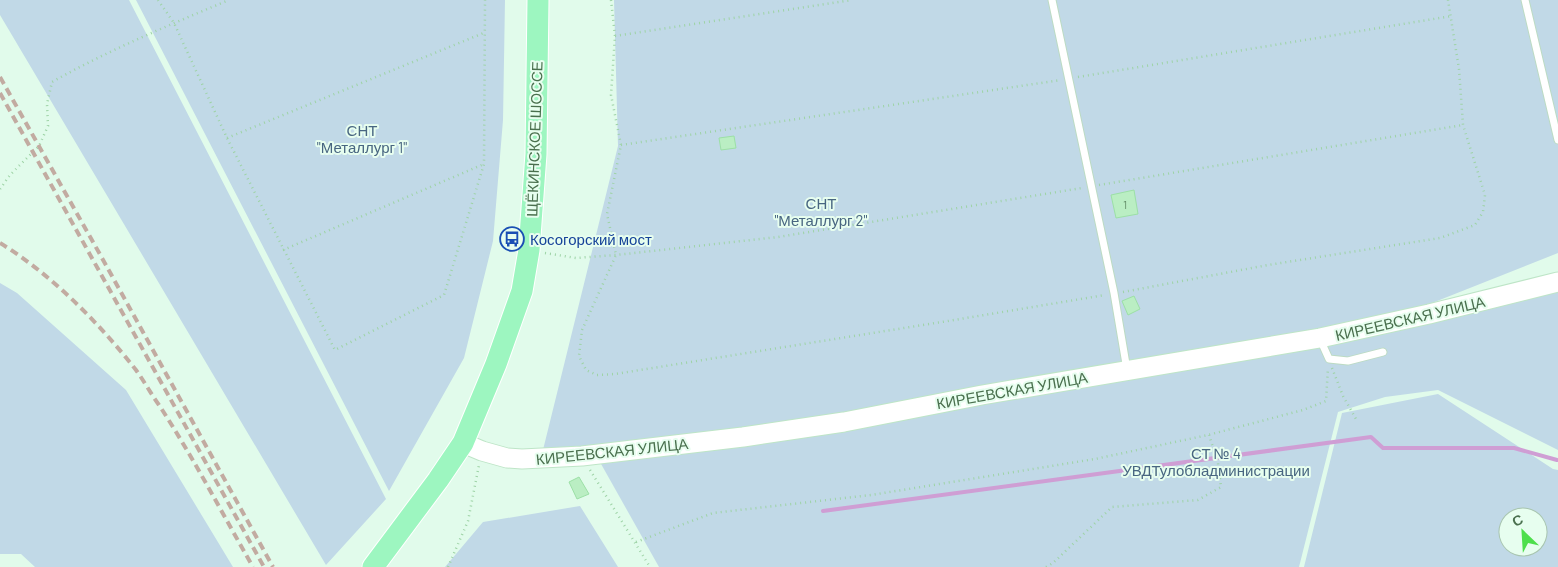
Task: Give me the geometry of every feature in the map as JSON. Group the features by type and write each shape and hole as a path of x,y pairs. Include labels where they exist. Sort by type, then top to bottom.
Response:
{"main road":[{"name":"ЩЁКИНСКОЕ ШОССЕ","path":"373,567 438,480 472,447 522,291 529,250 536,154 538,0"}],"street":[{"name":"КИРЕЕВСКАЯ УЛИЦА","path":"472,447 507,458 582,456 743,437 844,422 982,394 1320,338 1430,314 1558,282"}],"lane":[{"path":"1052,0 1114,293 1127,370"},
{"path":"1525,0 1558,140"},
{"path":"1320,338 1329,359 1348,360 1383,352"}],"path":[{"path":"158,0 174,22 227,138 335,350 444,295 484,164 485,0"},
{"path":"0,189 10,175 39,146 48,126 48,104 52,82 84,64 174,22 229,0"},
{"path":"611,0 615,36 611,95 621,145 607,214 616,255 582,330 579,356 586,370 597,375 615,374 929,325 1268,264 1440,238 1475,225 1483,212 1485,195 1463,124 1459,69 1448,0"},
{"path":"615,36 852,0"},
{"path":"621,145 1070,79 1452,16"},
{"path":"227,138 486,32"},
{"path":"529,250 576,258 778,236 1091,187 1463,124"},
{"path":"283,250 484,164"},
{"path":"1329,359 1343,396 1356,419"},
{"path":"636,542 713,513 871,495 1095,459 1208,435 1303,410 1326,401 1329,359"},
{"path":"1046,567 1053,563 1112,507 1198,500 1221,487 1218,463 1208,435"},
{"path":"448,567 468,521 472,447"},
{"path":"582,456 650,567"}],"green space":[{"path":"0,0 129,0 386,499 326,565 0,15"},
{"name":"СНТ \"Металлург 1\"","path":"136,0 505,0 503,120 493,241 464,358 389,491"},
{"name":"СНТ \"Металлург 2\"","path":"614,0 1558,0 1558,253 1374,326 1558,282 1558,450 1438,390 1385,397 1338,412 1299,567 659,567 596,455 541,458 618,146"},
{"path":"0,283 17,293 126,390 233,567 35,567 21,554 0,554"},
{"path":"1438,394 1553,469 1558,470 1558,567 1304,567 1342,413"},
{"path":"580,506 618,567 445,567 483,522"}],"building":[{"path":"734,136 736,148 721,150 719,138"},
{"path":"1134,190 1138,214 1116,218 1111,195"},
{"path":"1134,296 1140,309 1128,315 1122,301"},
{"path":"579,477 589,494 577,499 569,482"}],"waterway":[{"path":"823,511 1371,437 1383,448 1514,448 1557,460"}],"railway":[{"path":"0,77 273,567"},
{"path":"0,93 264,567"},
{"path":"0,243 19,255 56,284 90,317 136,370 184,445 253,567"}],"place":[{"name":"Косогорский мост","path":"512,239"}],"park label":[{"name":"СТ № 4 УВДТулобладминистрации","path":"1216,462"}]}
